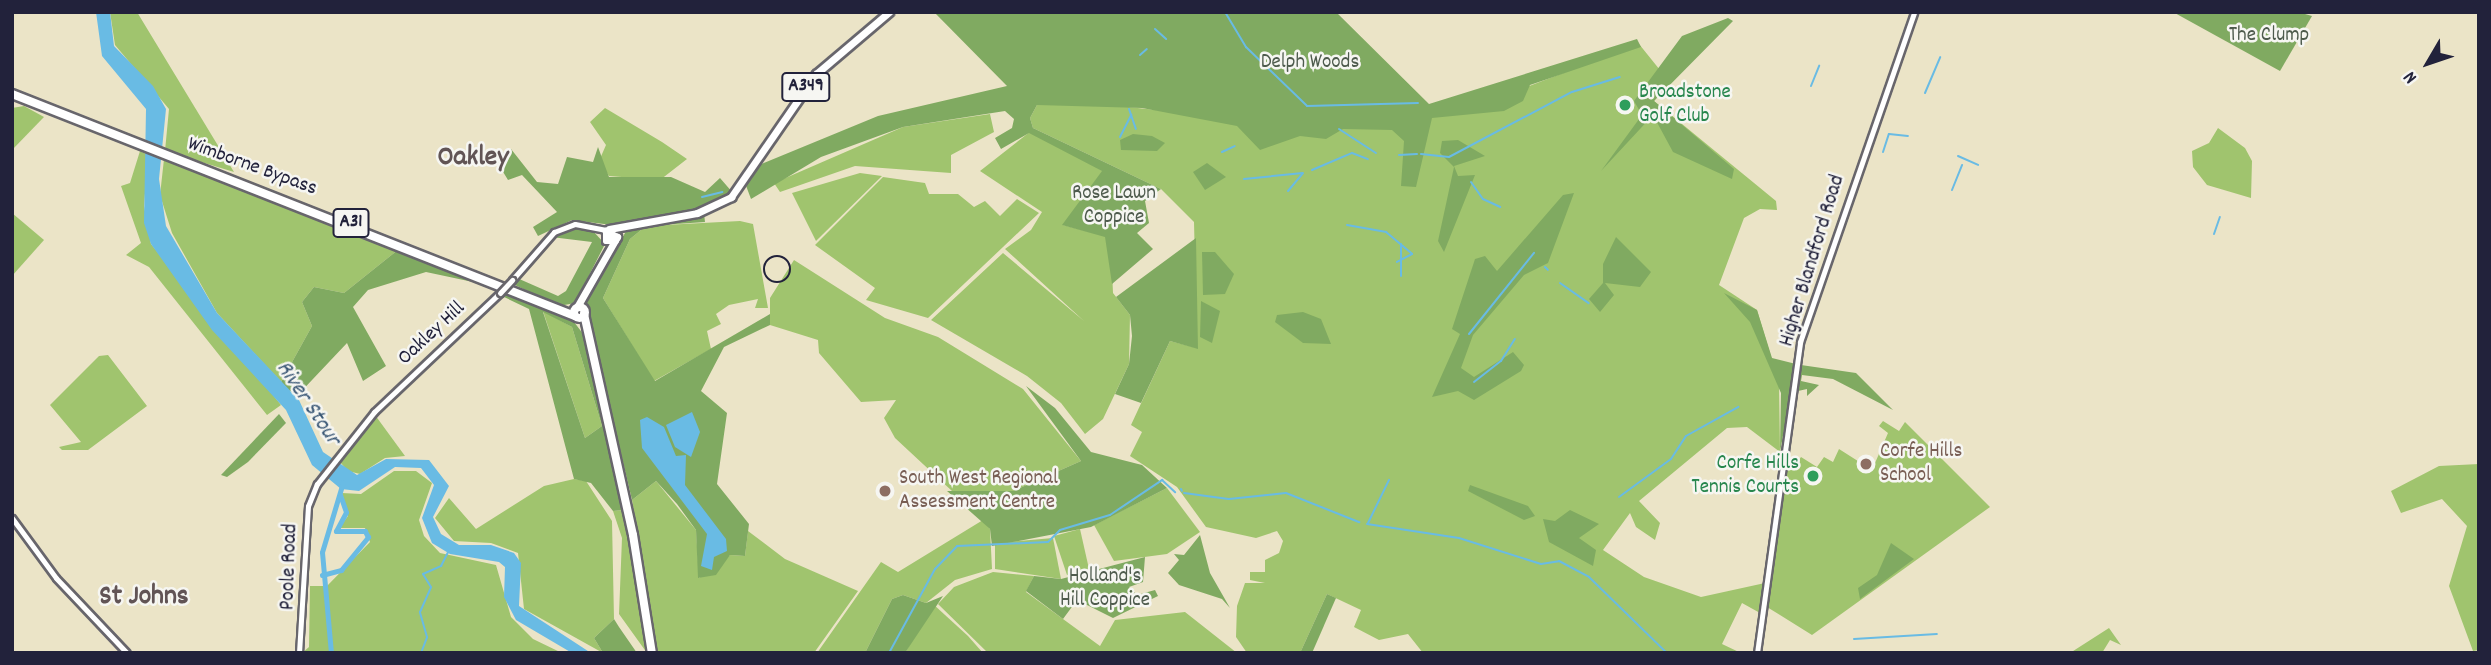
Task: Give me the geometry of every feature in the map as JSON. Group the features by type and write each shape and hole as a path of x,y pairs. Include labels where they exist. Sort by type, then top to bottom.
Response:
{"highway":[{"name":"Wimborne Bypass","path":"12,93 556,308 578,312"},
{"path":"578,312 587,332 633,535 652,653"}],"main road":[{"name":"A349","path":"610,235 630,221 697,213 738,189 816,74 889,12"},
{"name":"Higher Blandford Road","path":"1756,653 1800,342 1914,12"},
{"name":"Oakley Hill","path":"317,484 353,436 500,293 548,237 581,224 610,235"},
{"path":"578,312 603,262 610,235"},
{"name":"Poole Road","path":"299,653 308,506 317,484"},
{"path":"12,517 56,578 127,653"}],"green space":[{"path":"110,12 137,12 234,172 165,151 169,109 115,45"},
{"path":"934,12 1336,12 1429,104 1637,39 1641,47 1530,85 1523,101 1504,111 1432,118 1416,187 1401,186 1404,141 1392,130 1343,129 1326,139 1300,136 1260,150 1237,126 1142,108 1037,105 1030,118 1033,128 1161,189 1145,201 1149,223 1137,233 1153,249 1112,284 1105,237 1062,225 1102,171 1029,133 1001,149 995,138 1012,128 1014,119 1005,111 903,127 821,157 751,199 745,183 759,165 878,116 1007,86"},
{"name":"The Clump","path":"2173,12 2298,12 2312,16 2280,71"},
{"path":"1728,18 1733,21 1654,101 1734,169 1732,179 1673,152 1653,115 1601,171 1642,115 1634,101 1682,36"},
{"path":"1639,44 1668,80 1654,101 1776,201 1777,210 1760,209 1744,218 1719,285 1757,310 1779,383 1780,452 1747,427 1727,428 1639,501 1660,523 1655,540 1636,527 1630,513 1603,550 1644,577 1701,597 1765,583 1760,613 1742,603 1722,644 1741,653 1423,653 1408,634 1379,640 1354,627 1361,610 1327,594 1300,653 1247,653 1236,637 1237,606 1245,583 1265,583 1250,580 1250,572 1265,572 1265,560 1279,553 1283,541 1277,531 1256,538 1206,527 1177,487 1130,456 1142,432 1131,425 1170,341 1197,348 1194,222 1161,189 1033,128 1030,118 1037,105 1083,102 1302,126 1511,93"},
{"path":"24,106 44,117 12,150 12,108"},
{"path":"605,108 687,159 660,180 609,176 599,161 606,145 590,122"},
{"path":"990,114 994,132 951,155 951,173 855,166 780,192 774,183 903,127"},
{"path":"2218,128 2245,148 2252,161 2251,198 2207,185 2193,167 2192,151 2209,143"},
{"path":"1031,131 1103,171 1063,225 1105,236 1111,246 1113,293 1130,315 1129,364 1103,419 1085,434 1061,403 1027,376 931,320 1003,253 1084,321 1005,249 1031,230 1042,212 980,171"},
{"path":"1133,134 1152,136 1165,143 1157,151 1121,150 1120,140"},
{"path":"1458,140 1485,156 1454,166 1458,176 1475,175 1444,252 1438,241 1454,167 1440,153 1442,141"},
{"path":"598,147 609,177 671,177 705,192 720,178 733,193 695,211 612,225 572,220 538,236 533,227 557,212 522,175 508,180 494,157 511,149 537,182 558,184 567,157 593,162"},
{"path":"140,151 148,155 144,206 151,244 281,405 267,415 149,267 126,255 141,243 121,186 130,183"},
{"path":"164,159 399,249 344,293 314,287 302,302 312,326 281,382 217,313 172,233 160,195"},
{"path":"1207,163 1226,177 1205,190 1193,172"},
{"path":"860,173 882,176 816,241 792,193"},
{"path":"883,177 925,183 929,194 958,194 974,207 985,201 1000,216 1017,199 1039,213 928,318 866,300 875,288 815,245"},
{"path":"1574,193 1548,263 1524,275 1473,335 1461,368 1474,377 1513,352 1524,365 1521,371 1474,400 1458,391 1432,397 1460,334 1452,329 1475,259 1485,256 1497,271 1563,195"},
{"path":"12,213 44,240 12,276"},
{"path":"704,213 705,222 646,226 630,239 603,298 655,381 770,314 770,325 724,347 701,391 727,413 717,484 749,524 745,556 730,555 716,575 698,578 696,530 677,504 656,481 632,500 585,301 628,228"},
{"path":"740,221 753,224 768,308 755,308 758,299 729,305 716,314 721,324 707,331 711,349 654,381 603,298 630,239 646,226"},
{"path":"575,226 592,230 605,244 575,303 559,306 513,284 517,278 558,296 566,291 592,242 551,237"},
{"path":"1616,237 1651,272 1640,287 1605,283 1614,295 1600,312 1589,299 1603,283 1603,264"},
{"path":"1196,238 1198,349 1170,341 1141,403 1115,394 1129,364 1132,336 1130,315 1116,297"},
{"path":"399,249 473,282 426,272 368,290 353,307 386,366 363,381 347,343 295,398 281,382 312,326 302,302 314,287 344,293"},
{"path":"1202,252 1215,252 1234,274 1225,294 1203,295"},
{"path":"794,260 885,318 938,337 1023,389 1081,461 1013,491 952,491 895,438 884,418 896,400 861,402 819,353 818,340 770,325 770,298"},
{"path":"508,290 574,322 587,339 623,510 613,511 591,483 574,479 529,309 502,296","holes":["543,312 572,327 602,426 585,438"]},
{"path":"1724,293 1757,310 1772,358 1796,364 1780,452 1781,393 1750,322"},
{"path":"1201,301 1220,311 1212,343 1200,337"},
{"path":"543,311 572,327 602,426 585,438"},
{"path":"1303,312 1321,319 1331,344 1303,343 1275,322 1277,315"},
{"path":"108,355 147,406 88,450 62,450 59,447 81,442 50,405 99,356"},
{"path":"1801,365 1856,373 1893,410 1833,379 1802,375 1801,381 1819,385 1807,396 1807,389 1798,391"},
{"path":"1026,386 1055,408 1091,452 1142,465 1167,488 1091,527 992,546 990,529 947,491 1013,491 1081,461"},
{"path":"279,414 286,423 248,462 227,477 221,475"},
{"path":"375,415 405,456 385,458 360,474 348,471 340,462"},
{"path":"1883,421 1899,431 1905,422 1990,507 1812,635 1767,607 1786,457 1797,463 1801,457 1817,467 1824,457 1833,462 1839,449 1872,470 1888,433 1879,426"},
{"path":"2479,464 2479,650 2473,651 2449,586 2467,526 2442,499 2401,513 2391,491 2439,466"},
{"path":"394,471 416,471 432,483 419,520 424,536 440,553 496,565 511,617 533,639 562,653 302,653 309,647 310,586 327,586 370,542 365,528 339,528 348,516 342,493 361,494"},
{"path":"574,479 586,481 612,521 614,619 594,638 603,653 524,609 518,553 491,543 454,541 435,518 449,498 476,529 544,486"},
{"path":"656,481 696,530 699,578 730,555 745,556 748,531 785,559 858,591 814,653 657,653 632,500"},
{"path":"1470,485 1528,506 1535,516 1524,520 1468,491"},
{"path":"1167,488 1200,532 1167,554 1114,561 1094,525"},
{"path":"623,510 647,653 619,614 622,538 613,511"},
{"path":"1570,510 1599,524 1579,538 1596,550 1593,566 1549,542 1543,519 1555,521"},
{"path":"983,520 990,529 992,569 955,580 926,603 903,595 892,599 865,653 817,653 881,562 898,572"},
{"path":"1080,529 1089,569 1067,575 1054,536"},
{"path":"1200,535 1210,573 1230,608 1222,599 1179,585 1168,573 1179,560 1174,554 1184,555"},
{"path":"1053,538 1061,579 995,569 995,543"},
{"path":"1891,543 1914,559 1860,599 1858,588 1877,575"},
{"name":"Holland's Hill Coppice","path":"1145,557 1143,582 1129,587 1137,595 1155,590 1158,596 1113,618 1077,600 1063,619 1026,591 1034,576 1061,579"},
{"path":"993,572 1034,576 1026,592 1100,646 1115,620 1185,612 1237,653 988,653 938,604 954,587"},
{"path":"1327,594 1336,598 1312,653 1300,653"},
{"path":"903,595 926,603 943,596 905,653 865,653 892,599"},
{"path":"933,604 968,636 983,653 905,653"},
{"path":"614,619 637,653 603,653 594,638"},
{"path":"2109,628 2121,645 2110,640 2102,653 2070,653"}],"water":[{"path":"96,12 110,12 114,46 153,86 166,109 159,179 166,226 217,313 299,400 323,452 357,475 386,459 429,460 449,486 433,517 441,534 459,545 491,545 514,553 521,563 519,606 591,653 572,653 516,620 504,597 505,567 499,562 450,554 432,543 422,518 434,485 421,468 395,467 359,491 341,489 312,465 286,410 212,330 151,244 144,223 146,109 102,56"},
{"path":"692,412 700,432 691,457 675,447 666,425"},
{"path":"647,417 664,427 676,456 686,455 685,485 726,539 727,551 714,557 712,570 701,566 707,534 642,448 640,420"}],"waterway":[{"path":"1225,12 1246,47 1307,106 1418,103"},
{"path":"1155,29 1166,39"},
{"path":"1140,55 1147,49"},
{"path":"1925,93 1940,57"},
{"path":"1811,86 1819,66"},
{"path":"1421,154 1449,157 1572,92 1620,77"},
{"path":"1129,109 1136,129"},
{"path":"1120,137 1131,115"},
{"path":"1339,129 1376,153"},
{"path":"1883,152 1889,134 1908,136"},
{"path":"1222,152 1235,146"},
{"path":"1312,170 1352,153 1368,159"},
{"path":"1399,155 1417,154"},
{"path":"1958,156 1978,165"},
{"path":"1952,190 1962,165"},
{"path":"1244,179 1303,173"},
{"path":"1288,191 1303,173"},
{"path":"1471,182 1483,199 1500,207"},
{"path":"702,197 722,192"},
{"path":"2214,234 2220,217"},
{"path":"1347,225 1386,232 1412,254 1397,262"},
{"path":"1401,244 1401,276"},
{"path":"1469,334 1534,253"},
{"path":"1545,267 1548,270"},
{"path":"1560,283 1589,303"},
{"path":"1474,382 1501,361 1515,339"},
{"path":"1619,497 1671,459 1686,436 1738,407"},
{"path":"889,653 935,569 957,546 1048,542 1060,530 1110,515 1162,480 1175,492"},
{"path":"1368,523 1389,480"},
{"path":"331,653 322,552 343,482"},
{"path":"1184,493 1229,499 1286,493 1359,522"},
{"path":"322,575 341,570 368,537 365,531 336,531 346,512 340,495"},
{"path":"1367,524 1459,538 1541,564 1559,561 1589,577 1667,653"},
{"path":"421,653 427,637 420,612 431,587 423,574 441,566 448,552"},
{"path":"1854,639 1937,634"}],"railway":[{"path":"777,256 786,260 790,269 786,278 777,282 768,278 764,269 768,260 777,256"}],"place":[{"name":"Broadstone Golf Club","path":"1625,105"},
{"name":"Corfe Hills School","path":"1866,464"},
{"name":"Corfe Hills Tennis Courts","path":"1813,476"},
{"name":"South West Regional Assessment Centre","path":"885,491"}],"district":[{"name":"Oakley","path":"473,159"},
{"name":"St Johns","path":"144,598"}],"park label":[{"name":"Delph Woods","path":"1310,63"},
{"name":"Rose Lawn Coppice","path":"1114,206"}],"water label":[{"name":"River Stour","path":"307,404"}]}
